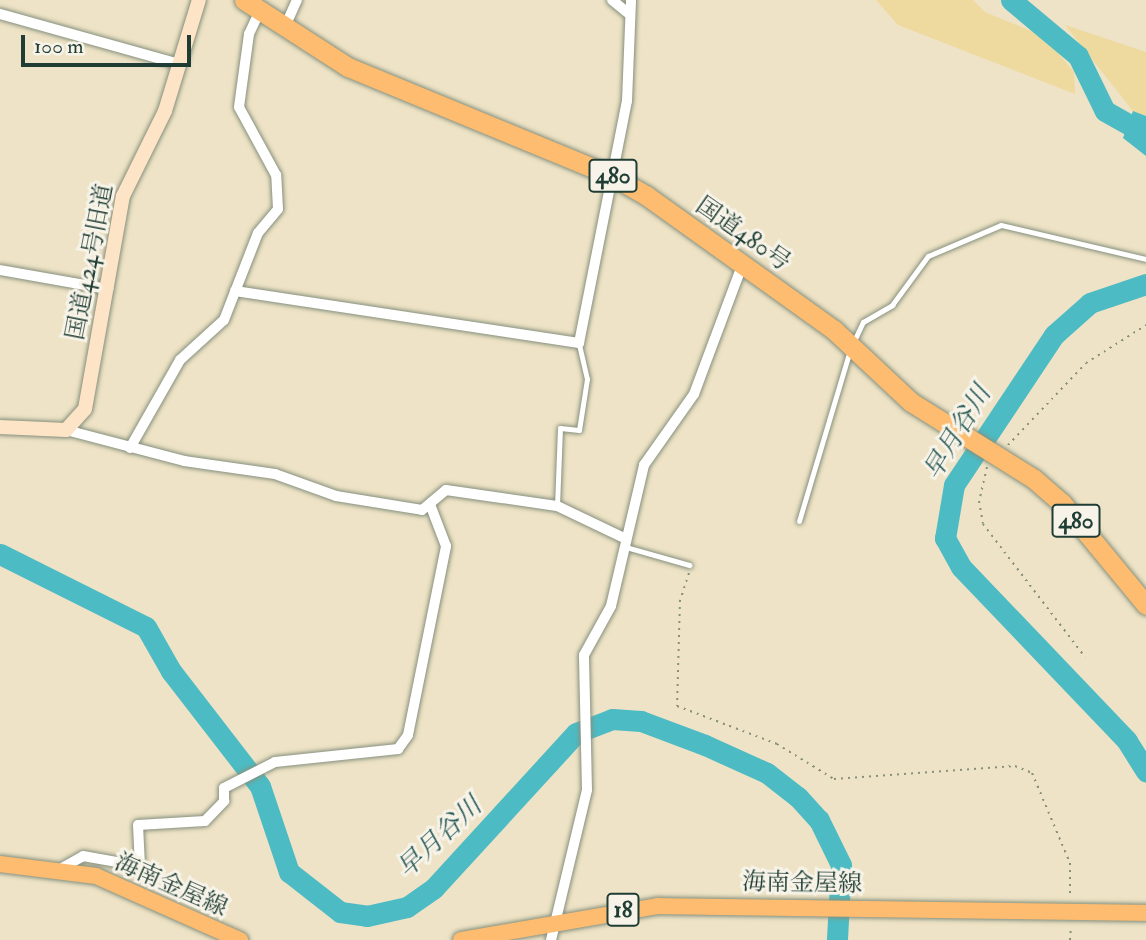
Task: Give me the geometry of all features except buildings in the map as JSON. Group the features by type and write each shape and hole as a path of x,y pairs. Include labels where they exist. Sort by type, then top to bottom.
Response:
{"highway":[{"name":"国道480号","path":"252,6 284,30 348,67 612,176 743,263 851,346 942,421 1062,503 1146,605"}],"main road":[{"name":"海南金屋線","path":"0,864 60,869 122,884 240,940"},
{"name":"海南金屋線","path":"461,940 551,922 658,906 787,905 1146,913"}],"street":[{"name":"国道424号旧道","path":"66,430 85,409 123,196 156,131 199,0"},
{"path":"284,30 297,0"},
{"path":"612,0 629,14"},
{"path":"235,291 579,343 627,101 631,0"},
{"path":"130,447 180,359 214,333 280,196 276,174 239,107 252,6"},
{"path":"0,14 179,64"},
{"path":"551,940 551,922 587,790 584,655 611,606 623,542 644,465 694,394 743,263"},
{"path":"0,270 108,289"},
{"path":"0,427 66,430 130,447 275,474 336,496 431,507"},
{"path":"431,507 446,490 557,506 623,542"},
{"path":"60,869 83,856 140,866 138,825 205,821 224,801 224,788 275,762 398,749 408,735 446,546 431,507"}],"lane":[{"path":"799,521 851,346 863,322 892,305 928,256 1001,225 1146,259"},
{"path":"557,506 561,428 579,430 587,379 579,343"},
{"path":"623,542 689,565"}],"path":[{"path":"1085,657 984,524 981,480 994,455 1080,369 1146,325"},
{"path":"689,565 680,600 677,706 777,744 834,779 1015,766 1032,773 1070,863 1070,895"},
{"path":"1070,940 1071,925"}],"sand":[{"path":"876,0 973,0 985,12 1038,34 1074,72 1075,94 898,25"},
{"path":"1065,25 1146,52 1146,116 1133,111"}],"water":[{"path":"1133,111 1146,116 1146,156 1123,138"}],"waterway":[{"path":"1011,0 1078,56 1105,111 1146,134"},
{"name":"早月谷川","path":"1146,284 1090,303 1054,335 954,485 945,538 961,567 1127,741 1146,771"},
{"name":"早月谷川","path":"0,554 146,627 171,671 260,786 289,872 340,912 367,916 407,907 434,888 576,733 612,719 641,721 705,745 767,773 798,797 819,820 841,865 837,940"}]}
